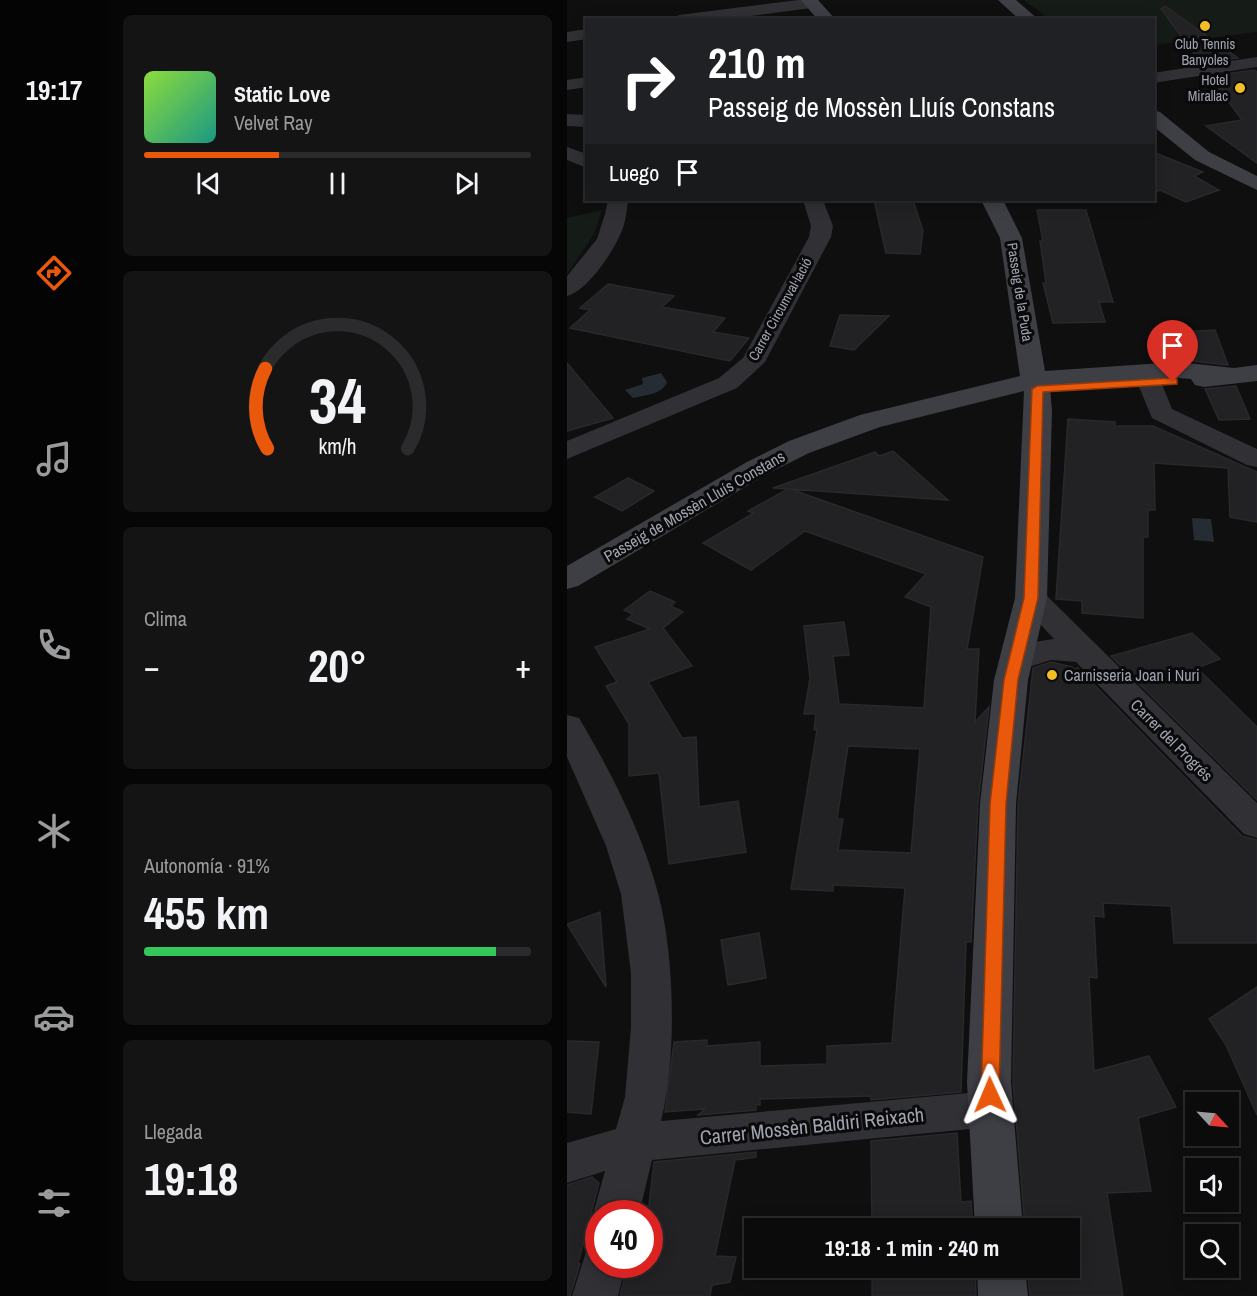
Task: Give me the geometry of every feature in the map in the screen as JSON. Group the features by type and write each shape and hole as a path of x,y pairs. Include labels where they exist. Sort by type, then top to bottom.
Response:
{"main road":[{"path":"1006,0 1028,18"},
{"path":"811,2 826,18"},
{"path":"1155,118 1202,156 1257,184"},
{"name":"Passeig de la Puda","path":"992,201 1011,238 1036,384 1031,598 1011,680 998,804 989,1082 998,1218"},
{"name":"Passeig de Mossèn Lluís Constans","path":"567,579 713,492 799,447 870,421 953,399 1036,384 1178,370 1257,373"},
{"name":"Passeig de Mossèn Lluís Constans","path":"1036,384 1196,380 1216,373"},
{"path":"1002,1278 1003,1296"}],"street":[{"path":"694,18 811,2"},
{"path":"567,37 585,34"},
{"path":"1155,78 1257,62"},
{"path":"567,85 585,82"},
{"path":"567,120 585,121"},
{"path":"567,153 585,161"},
{"path":"567,290 593,262 611,237 617,217 618,201"},
{"name":"Carrer Circumval·lació","path":"567,451 728,383 753,362 820,237 822,226 813,201"},
{"path":"1149,380 1161,413 1257,459"},
{"name":"Carrer del Progrés","path":"1031,598 1257,825"},
{"path":"1016,661 1045,649 1064,648 1088,655"},
{"path":"567,726 591,769 624,846 640,894 651,973 651,1027 646,1097 620,1200"},
{"name":"Carrer Mossèn Baldiri Reixach","path":"567,1163 634,1143 991,1108"},
{"path":"595,1296 600,1278"}],"shaded area":[{"name":"Club Tennis Banyoles","path":"1024,0 1257,0 1257,32 1155,45 1155,18 1048,18"},
{"path":"602,210 594,234 567,274 567,218"},
{"path":"661,373 667,382 657,392 633,398 625,390 643,384 642,378"},
{"path":"1192,518 1211,519 1214,542 1194,540"}],"building":[{"path":"1165,6 1238,58 1201,63 1161,9"},
{"path":"1254,70 1257,72 1257,163 1206,126 1242,120 1210,76"},
{"path":"1155,153 1203,172 1194,176 1219,190 1186,202 1160,190 1155,192"},
{"path":"874,201 913,201 923,231 920,254 886,253"},
{"path":"1037,210 1086,210 1113,302 1099,302 1105,322 1053,323 1043,283 1046,283 1040,241 1043,241"},
{"path":"608,284 674,296 662,307 725,318 713,332 749,338 730,361 570,328 590,310 580,308"},
{"path":"840,315 889,316 854,350 830,346"},
{"path":"1215,330 1228,365 1192,361 1179,332"},
{"path":"567,363 613,418 567,431"},
{"path":"1236,386 1250,419 1219,420 1205,389"},
{"path":"1068,419 1115,422 1115,426 1153,426 1257,472 1257,522 1230,517 1228,468 1154,463 1155,510 1148,510 1148,537 1143,537 1143,618 1082,613 1082,601 1056,599"},
{"path":"893,451 948,500 790,489 983,557 967,649 979,649 975,722 989,707 978,804 971,942 966,942 961,1092 871,1100 871,1096 760,1099 760,1105 756,1105 756,1110 698,1115 705,1109 665,1112 674,1042 707,1040 707,1046 760,1042 760,1066 827,1064 827,1046 892,1043 905,888 833,885 833,891 791,889 817,730 814,730 816,714 804,714 810,678 804,626 844,622 849,655 833,656 839,704 924,708 931,607 905,597 926,574 805,531 751,570 703,543 754,513 748,511 788,489 773,488 875,452 879,456","holes":["848,746 920,749 911,853 838,850 843,819 837,819"]},
{"path":"628,478 654,491 622,511 595,497"},
{"path":"650,591 675,602 671,606 683,612 663,628 692,666 648,682 682,738 696,737 699,807 738,801 746,852 669,864 659,773 629,776 629,724 606,686 617,682 595,647 650,629 627,619 633,614 624,610"},
{"path":"1192,633 1220,659 1197,668 1257,727 1257,800 1111,656"},
{"path":"1051,662 1074,669 1078,668 1242,836 1257,840 1257,943 1174,943 1171,906 1103,903 1104,917 1094,916 1097,978 1089,977 1094,1071 1149,1056 1176,1107 1138,1118 1151,1191 1107,1193 1123,1296 1030,1296 1028,1278 1080,1278 1080,1218 1024,1218 1013,1082 1018,804 1033,668"},
{"path":"600,912 606,987 567,924"},
{"path":"759,933 766,978 728,985 721,940"},
{"path":"1257,987 1257,1115 1226,1045 1209,1019"},
{"path":"567,1041 599,1042 591,1114 567,1112"},
{"path":"957,1133 961,1202 971,1201 972,1218 872,1218 871,1141"},
{"path":"756,1152 756,1157 735,1160 715,1256 736,1257 730,1282 712,1285 710,1296 620,1296 624,1278 663,1278 663,1200 650,1200 654,1162"},
{"path":"592,1177 599,1183 595,1200 585,1200 585,1237 578,1264 580,1264 570,1296 567,1296 567,1185"},
{"path":"872,1278 975,1278 976,1296 872,1296"}],"place":[{"name":"Club Tennis Banyoles","path":"1205,26"},
{"name":"Hotel Mirallac","path":"1240,88"},
{"name":"Carnisseria Joan i Nuri","path":"1052,675"}],"route":[{"path":"990,1095 998,804 1011,680 1031,598 1037,389 1173,382"}]}
